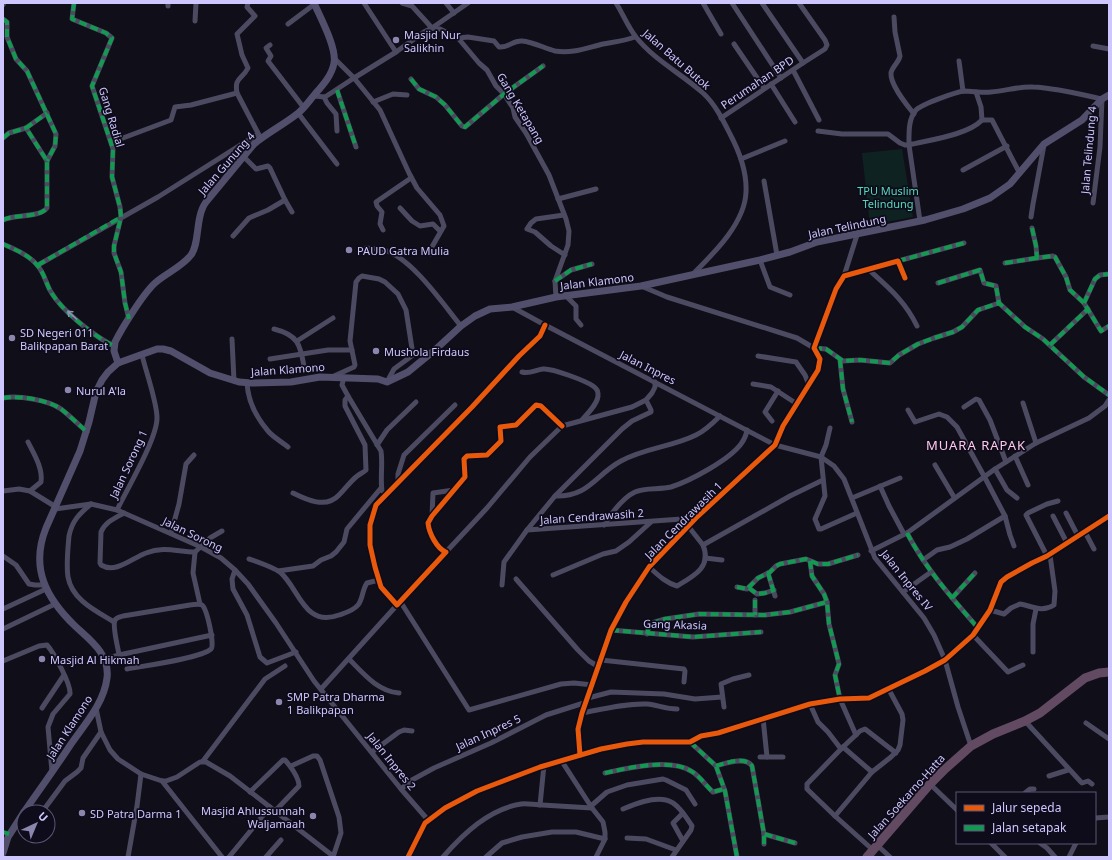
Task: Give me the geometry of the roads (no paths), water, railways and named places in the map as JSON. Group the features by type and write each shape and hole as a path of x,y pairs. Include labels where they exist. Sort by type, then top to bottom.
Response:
{"highway":[{"name":"Jalan Soekarno-Hatta","path":"867,857 930,784 971,746 994,734 1025,722 1085,678 1099,673 1109,672"}],"main road":[{"path":"315,4 333,48 335,59"},
{"name":"Jalan Gunung 4","path":"114,346 129,319 155,283 191,255 204,205 244,157 259,136 304,108 330,74 335,59"},
{"name":"Jalan Telindung","path":"692,275 760,260 790,252 817,242 920,221 963,209 990,198 1010,184 1044,144 1082,120 1106,97"},
{"name":"Jalan Klamono","path":"30,804 96,708 106,682 107,670 105,659 91,640 74,626 56,604 46,587 40,569 39,554 42,537 74,467 87,432 98,388 105,376 118,363 157,349 167,349 210,373 234,381 247,383 291,382 320,377 378,379 387,382 408,372 436,350 461,326 475,316 490,309 512,307 556,297 641,286 692,275"},
{"path":"114,346 118,363"},
{"name":"Jalan Klamono","path":"3,853 6,833 16,821"}],"street":[{"name":"Gang Radial","path":"74,3 72,19 106,33 112,38 92,86 111,141 113,156 112,177 120,207 121,217 114,251 121,272 125,303 129,319"},
{"path":"195,21 196,3"},
{"path":"38,265 158,197 259,136 237,93 236,83 248,68 242,55 237,34 255,16 247,7 248,3"},
{"path":"364,3 396,52"},
{"path":"402,3 412,6 432,28"},
{"path":"446,3 454,12"},
{"path":"314,96 324,97 337,90 468,3"},
{"name":"Jalan Batu Butok","path":"616,3 635,37 658,59 704,94 721,118 738,150 741,159 746,192 742,212 713,255 692,275"},
{"path":"703,3 721,34"},
{"path":"732,3 781,78"},
{"name":"Perumahan BPD","path":"721,118 803,63 762,3"},
{"path":"799,3 827,45 825,49 803,63"},
{"path":"288,24 315,4"},
{"path":"894,18 894,32 900,56 892,70 892,76 901,99 914,114"},
{"path":"3,19 7,22 7,36 16,59 27,71 54,128 56,139 54,149 47,161"},
{"name":"Gang Ketapang","path":"432,28 440,29 458,38 479,63 487,70 496,86 504,94 515,117 526,133 549,175 568,226 569,238 568,245 555,281"},
{"path":"458,38 468,37 494,41 500,47 505,48 522,41 556,51 573,52 635,37"},
{"path":"734,44 764,88"},
{"path":"270,45 266,48 271,56 268,61 304,108"},
{"path":"1093,46 1109,49"},
{"path":"335,59 354,78 380,110 399,155 411,178 417,188 440,216 444,226 429,252 430,254"},
{"path":"959,61 962,91"},
{"path":"411,79 419,89 436,97 445,105 464,127 504,94 543,66"},
{"path":"793,70 820,120"},
{"path":"771,84 795,122"},
{"path":"920,221 908,145 909,129 914,114 919,108 943,97 962,91 997,92 1024,86 1106,97"},
{"path":"337,90 356,147"},
{"path":"976,92 981,107 982,120"},
{"path":"111,141 171,120 175,107 191,105 237,93"},
{"path":"374,102 393,94 407,95"},
{"path":"324,97 336,114 337,131"},
{"name":"Jalan Telindung 4","path":"1093,203 1106,97"},
{"path":"3,138 9,133 26,128 47,113"},
{"path":"298,113 337,164"},
{"path":"818,131 842,134 888,134 900,143 908,145 943,138 970,128 982,120 992,119 1020,172"},
{"path":"3,220 34,214 46,209 48,202 47,161 26,128"},
{"path":"741,159 785,141"},
{"path":"1031,217 1032,204 1044,144"},
{"path":"963,170 1007,146"},
{"path":"244,157 256,169 268,166 270,168 292,212"},
{"path":"383,230 380,224 382,212 377,206 376,202 411,178"},
{"path":"764,181 777,255"},
{"path":"558,199 596,189"},
{"path":"233,236 249,218 268,210 285,200"},
{"path":"400,208 412,221 420,226 433,224 440,231"},
{"path":"564,214 536,219 531,222 527,229 535,232 564,255"},
{"path":"1032,228 1036,246 1036,258"},
{"path":"775,445 783,426 818,370 820,359 814,348 836,289 844,276 857,235"},
{"path":"3,244 22,254 38,265 58,302 93,334 114,346"},
{"path":"844,276 869,270 883,264 964,244"},
{"path":"366,248 388,251 403,260 416,272 461,326"},
{"path":"1004,263 1036,258 1055,257 1066,277 1070,290 1084,303 1101,331 1109,326"},
{"path":"760,260 770,287 790,295"},
{"path":"898,261 905,278"},
{"path":"556,297 555,281 570,270 592,264"},
{"path":"869,270 901,299 917,326"},
{"path":"938,283 980,270 984,283 996,286 999,303 1025,327 1044,339 1084,377 1109,395"},
{"path":"1084,303 1095,279 1100,275 1109,274"},
{"path":"332,377 354,367 355,365 350,341 351,319 356,282 362,276 381,280 398,294 406,310 413,355 394,369 387,382"},
{"path":"641,286 667,297 797,338 814,348 826,349 843,361 860,360 890,363 899,355 918,344 954,332 962,327 978,310 999,303"},
{"path":"565,296 576,306 576,319 581,325"},
{"name":"Jalan Inpres","path":"512,307 775,445"},
{"path":"1050,345 1088,309"},
{"path":"297,341 333,318"},
{"path":"545,325 540,336 398,482 375,508 370,525 370,545 381,587 399,603 469,710 555,685 571,683 592,685"},
{"path":"274,329 288,333 297,341 302,354 304,366"},
{"path":"232,339 234,381"},
{"path":"270,359 328,350 352,350"},
{"name":"Jalan Sorong 1","path":"117,510 152,438 157,420 155,405 142,355"},
{"path":"758,356 796,362 805,375 809,385"},
{"path":"840,360 843,389 852,422"},
{"path":"522,372 529,373 545,369 573,377 593,386 598,392 599,396 582,420"},
{"path":"344,377 342,385 381,451 382,460 380,479 383,498"},
{"path":"321,689 488,508 530,457 562,426 632,408 646,400 655,387 655,382"},
{"path":"247,383 248,397 257,415 269,432 288,447"},
{"path":"753,384 771,387 797,404"},
{"path":"772,420 765,412 778,391"},
{"path":"293,493 308,500 330,502 338,497 356,476 365,472 365,445 345,406 345,400 348,396"},
{"path":"3,398 16,397 53,404 60,408 87,432"},
{"path":"964,407 976,399 979,400 990,420 1006,462"},
{"path":"527,530 555,496 622,429 632,421 651,412 646,400"},
{"path":"871,551 905,533 984,476 1036,443 1089,418 1105,406 1109,400"},
{"path":"377,446 387,430 416,402"},
{"path":"1023,403 1036,443"},
{"path":"398,482 398,474 404,455 455,405"},
{"path":"446,552 442,550 428,526 432,516 465,476 464,459 467,456 486,455 501,441 500,427 516,425 536,405 541,406 562,426"},
{"path":"908,410 915,422 939,414 947,417 957,427 1005,516 1014,546"},
{"path":"555,496 566,496 583,490 596,482 605,472 632,456 697,435 711,425 720,416"},
{"path":"830,428 826,445 821,457 825,496 815,519 819,529 821,529 857,513"},
{"path":"604,525 610,516 628,497 636,492 670,487 688,480 725,459 740,445 745,438 747,430"},
{"path":"28,442 37,462 41,476 41,482 30,491"},
{"name":"Jalan Inpres IV","path":"775,445 821,457 834,466 844,479 875,558 924,618 934,635 945,660 971,746"},
{"name":"Jalan Cendrawasih 1","path":"580,755 578,729 582,713 588,700 611,630 626,602 649,567 696,518 775,445"},
{"path":"171,533 178,508 186,464 194,456"},
{"path":"1016,456 1028,485"},
{"path":"935,465 954,497"},
{"path":"995,469 1007,490 1017,498"},
{"path":"852,498 900,478"},
{"path":"703,545 790,496 823,480"},
{"path":"880,486 889,506 930,572 978,628"},
{"path":"278,571 313,566 336,552 344,542 347,528 381,488"},
{"path":"3,491 19,489 30,491 55,508"},
{"path":"432,516 433,493 454,490"},
{"path":"990,610 1004,614 1011,608 1020,604 1036,609 1048,608 1055,603 1055,591 1048,555 1026,516 1028,513 1046,504 1058,501"},
{"path":"91,504 78,515 70,529 68,577 72,588 82,601 114,622"},
{"name":"Jalan Sorong","path":"55,508 91,504 117,510 171,533 221,558 235,570 261,602 296,652 314,681"},
{"path":"124,513 108,522 103,528 100,564 104,567 117,567 144,554 154,551 174,550 196,552"},
{"path":"1066,514 1078,536"},
{"path":"923,560 937,550 950,547 967,539 1005,516"},
{"path":"1053,516 1067,544"},
{"path":"408,857 428,820 451,804 473,793 544,765 601,749 627,744 643,742 690,742 701,736 718,733 810,704 840,699 869,698 925,671 945,660 973,635 990,610 1001,582 1016,571 1067,544 1109,516"},
{"name":"Jalan Cendrawasih 2","path":"502,585 504,562 527,530 696,518"},
{"path":"553,575 603,554 616,551 629,542 651,522"},
{"path":"649,567 661,578 676,586 698,574 706,553 703,545 688,526"},
{"path":"127,669 185,658 204,653 212,648 212,636 205,611 200,604 193,573 196,552 210,538 222,531"},
{"path":"1085,532 1094,549"},
{"path":"749,588 758,578 780,564 810,560 818,564 828,564 858,555"},
{"path":"3,556 16,565 29,584 46,587"},
{"path":"705,558 722,560"},
{"path":"248,560 278,571 288,582 304,606 320,617 328,618 343,614 357,607 367,583 379,580"},
{"path":"810,560 812,576 824,594 827,602 829,624 839,664 835,675 840,699 856,735"},
{"path":"235,570 232,579 232,586 247,615 260,657 267,662 296,652"},
{"path":"903,592 930,572"},
{"path":"768,573 776,596"},
{"path":"952,598 975,573"},
{"path":"516,578 578,650 589,661 599,667"},
{"path":"3,609 46,587"},
{"path":"736,587 746,589 749,588 757,594 774,590"},
{"path":"755,600 755,615"},
{"path":"647,634 649,626 652,623 666,619 699,614 765,615 790,612 827,602"},
{"path":"3,629 56,604"},
{"path":"120,655 114,627 114,622 116,619 123,616 200,604"},
{"path":"1033,652 1033,624 1036,609"},
{"name":"Gang Akasia","path":"611,630 693,637 761,632"},
{"path":"973,635 1008,672 1023,665"},
{"path":"105,659 212,636"},
{"path":"3,661 45,645 48,647 69,685 70,692 68,698 53,714 48,727 52,772"},
{"path":"349,659 378,685 391,692 399,693"},
{"path":"601,660 682,668 685,671 684,682"},
{"path":"162,781 177,777 203,761 265,678 285,666"},
{"path":"42,708 64,675"},
{"path":"724,707 722,684 749,675"},
{"name":"Jalan Inpres 2","path":"314,681 401,789 428,820"},
{"path":"835,816 872,772 892,757 901,740 903,720 902,714 888,688"},
{"name":"Jalan Inpres 5","path":"401,789 429,771 491,743 546,715 611,692 664,694 695,699 722,697"},
{"path":"582,713 622,706 647,704 657,705 667,709 678,709"},
{"path":"810,704 818,722 842,748 872,772"},
{"path":"96,708 102,732 112,753 141,774 162,781 222,857"},
{"path":"763,718 767,757"},
{"path":"1025,722 1068,770 1082,783 1087,781 1092,784"},
{"path":"1086,723 1109,739"},
{"path":"890,857 875,848 835,816 810,793 806,786 812,777 842,748 860,731 865,729 896,752"},
{"path":"372,752 399,732 404,730 412,731"},
{"path":"48,804 65,781 77,772 83,758 102,732"},
{"path":"690,742 716,766 724,789 737,857"},
{"path":"203,761 216,767 333,856 341,833 339,817 320,760 317,756 313,756 291,766"},
{"path":"760,757 783,757"},
{"path":"250,792 283,760 285,760 291,766 298,780 299,786 275,811"},
{"path":"561,760 591,807 603,822 605,839 596,857"},
{"path":"716,766 729,762 747,761 752,766 764,834 764,844"},
{"path":"540,805 544,765"},
{"path":"605,773 627,768 664,765 680,766 698,776 713,792 724,789"},
{"path":"1049,776 1068,770"},
{"path":"128,857 141,774"},
{"path":"443,857 458,840 490,815 521,804 591,807 604,793 614,789 627,785 663,779 686,790 695,804"},
{"path":"930,784 956,809"},
{"path":"1026,792 1030,789 1034,789"},
{"path":"623,809 644,802 666,800 675,805 692,826 691,830 672,857"},
{"path":"229,857 270,807"},
{"path":"683,813 673,823 683,841"},
{"path":"1096,818 1109,817"},
{"path":"486,857 494,849 506,841 552,832 576,832 605,839"},
{"path":"764,834 795,843"},
{"path":"627,838 646,839 676,850"},
{"path":"266,857 281,840"},
{"path":"992,844 1004,856"},
{"path":"1041,844 1055,857"},
{"path":"1069,857 1076,844"}],"place":[{"name":"Masjid Nur Salikhin","path":"396,40"},
{"name":"PAUD Gatra Mulia","path":"349,250"},
{"name":"SD Negeri 011 Balikpapan Barat","path":"12,338"},
{"name":"Mushola Firdaus","path":"376,351"},
{"name":"Nurul A'la","path":"68,390"},
{"name":"Masjid Al Hikmah","path":"42,659"},
{"name":"SMP Patra Dharma 1 Balikpapan","path":"279,702"},
{"name":"SD Patra Darma 1","path":"82,813"},
{"name":"Masjid Ahlussunnah Waljamaah","path":"313,816"}],"district":[{"name":"MUARA RAPAK","path":"976,445"}],"park label":[{"name":"TPU Muslim Telindung","path":"888,196"}]}
